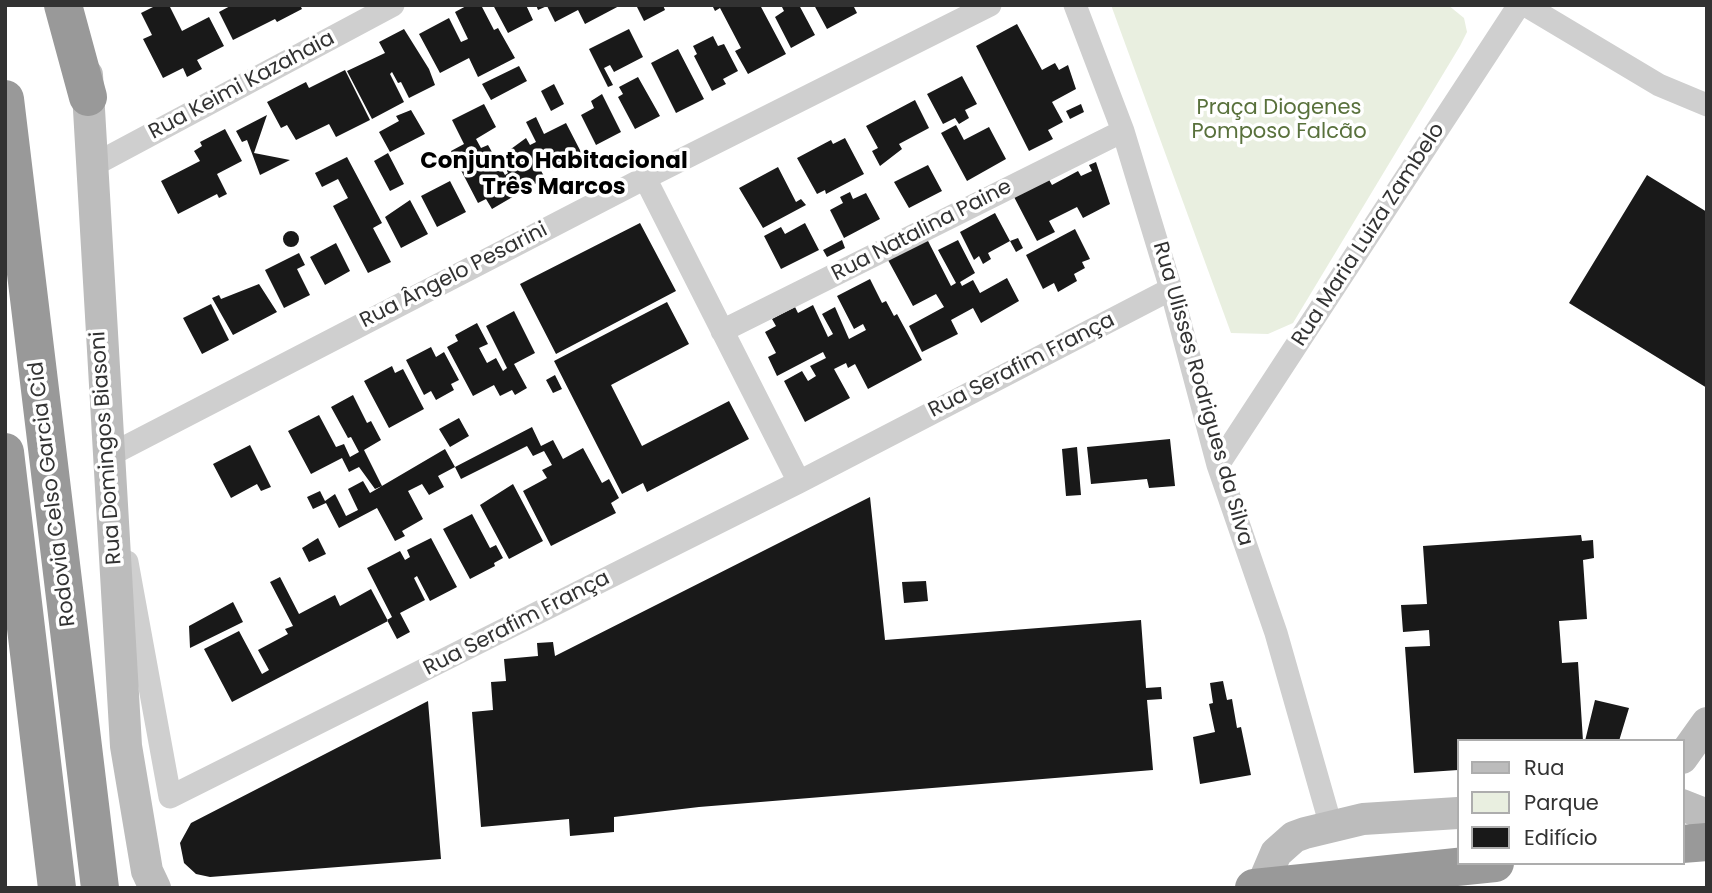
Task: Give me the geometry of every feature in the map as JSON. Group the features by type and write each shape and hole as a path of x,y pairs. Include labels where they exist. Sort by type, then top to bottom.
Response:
{"highway":[{"path":"63,5 88,97"},
{"name":"Rodovia Celso Garcia Cid","path":"5,99 100,888"},
{"name":"Rodovia Celso Garcia Cid","path":"5,452 57,888"},
{"path":"1684,844 1707,842"},
{"path":"1254,888 1476,865"}],"main road":[{"name":"Rua Domingos Biasoni","path":"82,5 126,746 147,871 155,888"},
{"path":"1684,755 1707,723"},
{"path":"1684,806 1707,815"},
{"path":"1261,888 1276,853 1294,837 1363,819 1456,813"}],"street":[{"name":"Rua Keimi Kazahaia","path":"90,167 393,5"},
{"name":"Rua Ângelo Pesarini","path":"108,456 645,178 990,5"},
{"name":"Rua Ulisses Rodrigues da Silva","path":"1075,5 1123,131 1171,289 1218,465 1276,633 1331,826"},
{"name":"Rua Maria Luiza Zambelo","path":"1218,465 1519,5"},
{"path":"1525,5 1659,85 1707,105"},
{"name":"Rua Natalina Paine","path":"722,331 1123,131"},
{"path":"645,178 799,482"},
{"name":"Rua Serafim França","path":"108,456 170,797 799,482 1171,289"}],"green space":[{"name":"Praça Diogenes Pomposo Falcão","path":"1111,5 1448,5 1464,18 1467,32 1460,46 1293,323 1268,334 1231,333"}],"building":[{"path":"157,5 169,5 182,31 209,17 224,46 197,60 202,69 187,77 183,68 163,78 143,39 152,35 141,13"},
{"path":"232,5 300,5 302,9 233,40 219,12"},
{"path":"468,5 481,5 494,30 498,28 515,58 478,77 469,58 440,73 419,34 449,18 461,42 468,39 455,12"},
{"path":"493,5 526,5 533,20 508,33"},
{"path":"536,5 621,5 585,24 578,10 555,22 547,6 538,10"},
{"path":"636,5 663,5 665,10 644,21"},
{"path":"712,5 760,5 786,54 748,74 735,51 741,48 720,8 715,11"},
{"path":"781,5 799,5 815,35 791,48 775,17 784,11"},
{"path":"814,5 853,5 857,13 827,29"},
{"path":"1017,24 1042,70 1055,63 1059,70 1068,65 1076,89 1052,102 1063,122 1048,130 1053,139 1029,151 976,46"},
{"path":"404,29 429,69 435,85 409,98 392,72 390,74 404,102 372,119 347,71 385,53 379,42"},
{"path":"629,29 643,57 614,72 610,65 604,68 613,85 608,87 589,49"},
{"path":"713,36 718,46 724,44 738,71 723,79 726,84 712,91 694,56 697,54 693,46"},
{"path":"678,49 704,99 676,113 651,63"},
{"path":"519,66 527,81 491,100 482,84"},
{"path":"345,70 370,120 336,137 329,124 296,140 287,125 281,128 267,102 306,82 309,88"},
{"path":"962,76 977,104 965,110 969,118 959,124 955,118 943,124 927,94"},
{"path":"638,77 660,116 635,129 618,97 623,94 619,87"},
{"path":"554,84 564,104 551,111 541,91"},
{"path":"602,94 621,132 596,145 581,115 594,108 591,101"},
{"path":"915,100 929,128 899,144 902,149 880,166 872,151 878,148 866,126"},
{"path":"484,104 496,127 476,139 481,148 488,145 505,175 508,173 500,157 526,138 530,145 536,142 526,122 536,117 544,134 566,123 582,154 551,171 542,154 534,158 545,178 492,209 486,199 478,203 451,151 464,144 452,120"},
{"path":"1081,104 1084,112 1070,119 1066,111"},
{"path":"411,110 425,134 390,152 379,132 399,121 396,116"},
{"path":"267,115 254,153 290,160 260,175 247,140 242,142 236,131"},
{"path":"956,125 964,140 989,127 1006,159 967,181 941,133"},
{"path":"225,129 242,161 217,174 227,194 219,198 217,194 178,214 161,181 200,161 194,151 202,146 200,142"},
{"path":"845,138 864,174 826,194 825,190 817,194 797,158 831,140 833,144"},
{"path":"388,153 404,184 390,191 374,161"},
{"path":"347,157 382,223 373,228 391,262 368,273 333,206 348,198 338,179 322,187 315,173"},
{"path":"1096,162 1110,204 1083,218 1077,207 1049,221 1055,232 1037,241 1013,195 1047,176 1052,185 1078,171 1081,176 1092,171 1089,165"},
{"path":"928,165 942,191 909,208 894,182"},
{"path":"778,167 796,202 801,199 806,205 763,228 739,188"},
{"path":"1647,175 1707,212 1707,388 1569,303"},
{"path":"450,181 466,212 437,227 421,196"},
{"path":"850,192 853,199 866,193 880,219 844,238 830,210 843,203 840,197"},
{"path":"410,200 428,234 401,248 385,217"},
{"path":"995,213 1010,241 988,253 991,259 983,264 979,256 974,260 960,232"},
{"path":"640,223 676,291 556,354 520,284"},
{"path":"805,223 819,250 781,269 764,236 781,227 785,234"},
{"path":"1075,229 1090,259 1082,262 1085,268 1074,274 1077,281 1058,292 1054,283 1043,289 1026,255"},
{"path":"288,231 294,231 299,239 297,245 288,247 283,242 283,236"},
{"path":"1018,238 1023,248 1016,252 1010,241"},
{"path":"927,239 951,286 956,283 938,250 958,240 975,273 960,282 962,286 973,280 980,293 1007,278 1019,301 981,323 973,308 951,320 958,334 922,352 909,326 944,307 936,294 913,306 888,260"},
{"path":"842,240 845,248 827,257 823,250"},
{"path":"336,243 350,271 325,285 310,257"},
{"path":"299,253 305,265 297,269 310,295 284,308 265,270"},
{"path":"870,279 882,303 886,301 894,316 897,314 922,360 868,389 855,364 848,368 846,363 834,369 850,398 805,422 784,381 802,371 808,381 816,376 810,366 826,358 823,352 777,376 768,357 776,353 765,332 776,326 772,319 795,307 798,313 813,305 828,337 833,334 822,314 835,307 849,339 866,330 863,324 854,329 837,296"},
{"path":"259,284 277,312 233,335 212,298 219,295 221,299"},
{"path":"667,302 689,344 611,385 642,446 729,401 749,439 647,492 643,483 622,494 554,361"},
{"path":"211,304 229,340 202,354 183,318"},
{"path":"514,311 535,353 514,364 527,388 515,395 512,390 500,396 494,385 473,396 447,347 458,341 455,335 477,323 488,344 479,348 487,363 496,358 503,371 507,368 486,326"},
{"path":"431,347 436,357 444,352 459,380 451,384 454,390 436,400 431,391 424,395 406,360"},
{"path":"392,366 395,373 403,369 424,409 389,428 364,381"},
{"path":"555,375 562,389 553,393 546,380"},
{"path":"353,395 367,423 371,421 381,440 364,450 382,486 375,489 359,467 349,472 342,458 311,474 288,431 319,415 336,447 344,444 350,457 359,452 331,407"},
{"path":"459,418 469,436 450,447 439,429"},
{"path":"532,427 541,446 553,440 563,459 583,448 602,483 609,479 619,498 611,503 616,513 551,546 523,491 547,478 542,470 552,465 544,451 533,456 527,446 461,479 455,467"},
{"path":"1170,439 1175,486 1149,488 1147,479 1091,484 1087,447"},
{"path":"250,445 271,487 261,491 257,484 231,498 213,464"},
{"path":"1077,447 1081,495 1066,496 1062,449"},
{"path":"445,449 455,467 438,476 444,487 429,495 422,484 408,491 423,519 402,531 405,536 395,541 377,508 339,528 326,503 313,509 307,497 320,491 325,501 335,494 346,516 358,510 348,489 363,481 370,493"},
{"path":"513,484 543,541 509,559 480,505"},
{"path":"870,497 885,640 1141,620 1146,688 1161,687 1162,699 1147,700 1153,770 699,807 614,817 614,832 570,836 569,819 481,827 472,712 493,710 491,682 506,681 504,659 538,656 537,643 553,642 555,656"},
{"path":"472,514 490,548 496,545 503,558 494,563 495,566 470,579 443,529"},
{"path":"1581,535 1582,541 1593,540 1594,558 1583,560 1587,619 1559,621 1562,663 1578,662 1583,739 1456,739 1456,770 1414,773 1405,647 1430,646 1429,630 1403,632 1401,605 1427,604 1423,546"},
{"path":"318,538 326,554 309,562 302,548"},
{"path":"431,538 457,587 430,601 417,576 414,578 425,600 400,613 410,632 397,639 387,620 392,617 367,568 400,551 405,560 410,557 407,550"},
{"path":"280,577 299,614 335,595 340,606 371,589 388,621 232,702 204,649 239,631 262,674 269,670 258,650 288,634 285,629 293,626 270,582"},
{"path":"926,581 928,601 904,603 902,582"},
{"path":"233,602 243,622 190,648 189,626"},
{"path":"1223,681 1227,700 1232,699 1237,728 1241,727 1251,775 1200,784 1193,737 1215,732 1209,704 1213,703 1210,683"},
{"path":"1595,700 1629,708 1620,739 1585,739"},
{"path":"428,701 441,859 210,877 196,874 184,863 180,843 191,823"}],"district":[{"name":"Conjunto Habitacional Três Marcos","path":"554,175"}]}
